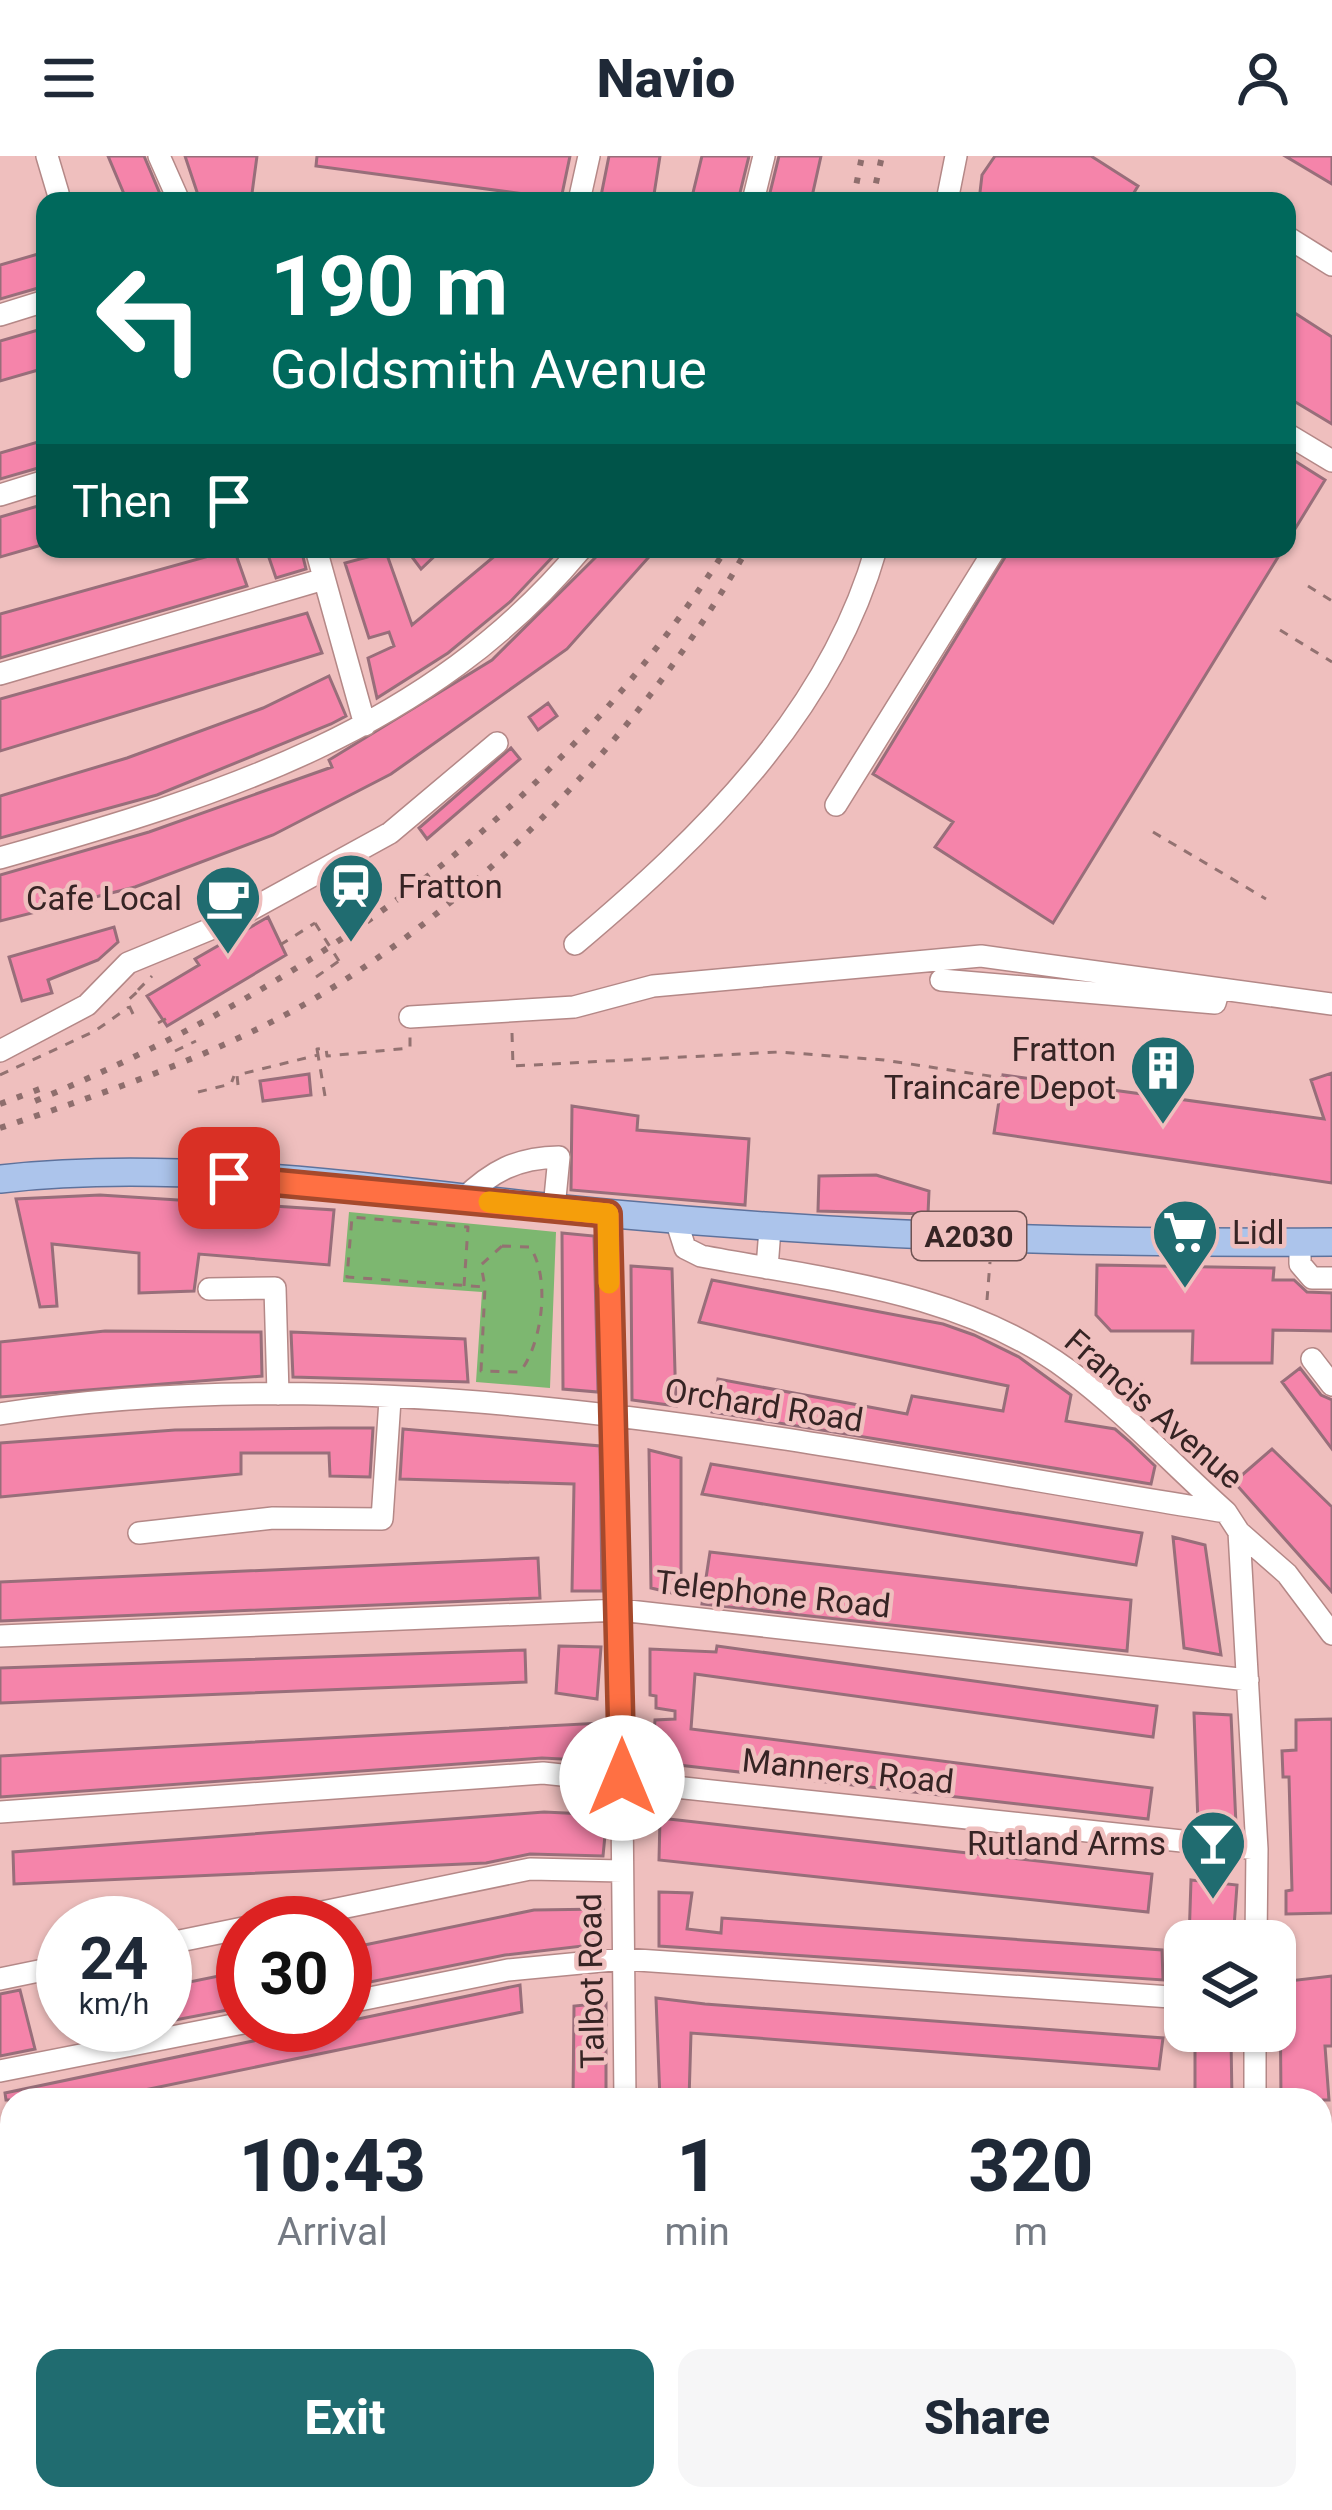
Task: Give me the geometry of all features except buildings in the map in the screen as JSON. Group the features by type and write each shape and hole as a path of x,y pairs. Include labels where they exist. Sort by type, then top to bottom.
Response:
{"main road":[{"name":"A2030","path":"0,1179 79,1170 191,1175 770,1229 1332,1242"}],"street":[{"path":"47,156 58,192"},
{"path":"160,156 175,192"},
{"path":"581,192 589,156"},
{"path":"755,192 764,156"},
{"path":"949,192 956,156"},
{"path":"1296,242 1332,265"},
{"path":"0,315 36,305"},
{"path":"1296,439 1332,461"},
{"path":"0,495 36,485"},
{"path":"318,558 365,725"},
{"path":"0,858 185,806 365,725 535,604 573,558"},
{"path":"575,944 712,820 784,734 836,649 872,558"},
{"path":"836,805 989,558"},
{"path":"0,674 324,579"},
{"path":"0,1051 87,1005 128,963 230,921 390,832 497,742"},
{"path":"410,1017 574,1007 652,986 981,956 1332,1004"},
{"path":"941,980 1160,1003 1216,1004 1219,989"},
{"path":"462,1200 490,1173 527,1158 559,1157 554,1208"},
{"name":"Talbot Road","path":"608,1214 620,1610 626,2088"},
{"name":"Francis Avenue","path":"676,1220 685,1248 888,1291 978,1318 1068,1370 1233,1522 1248,1680 1256,1920"},
{"path":"767,1268 770,1229"},
{"path":"1300,1242 1300,1264 1312,1278 1332,1278"},
{"path":"209,1289 275,1288 278,1394"},
{"path":"1312,1359 1332,1384"},
{"name":"Orchard Road","path":"0,1414 278,1394 613,1414 1233,1522"},
{"path":"139,1533 250,1519 382,1519 390,1400"},
{"path":"1233,1522 1287,1574 1332,1634"},
{"name":"Telephone Road","path":"0,1636 620,1610 1248,1680"},
{"name":"Manners Road","path":"0,1812 543,1773 1257,1850"},
{"path":"372,1902 530,1869 622,1871"},
{"path":"372,1997 508,1970 623,1959 1164,1997"},
{"path":"0,1978 36,1971"},
{"path":"0,2071 216,2028"},
{"path":"1255,2052 1255,2088"}],"path":[{"path":"1308,586 1332,601"},
{"path":"1280,630 1332,662"},
{"path":"1153,832 1266,899"},
{"path":"280,945 315,923 339,962 316,977"},
{"path":"0,1075 95,1031 129,1007"},
{"path":"512,1013 513,1066 779,1052 884,1060 1002,1078"},
{"path":"158,1023 173,1015"},
{"path":"325,1096 317,1049 326,1048 327,1056 410,1048 410,1017"},
{"path":"175,1051 196,1041"},
{"path":"198,1092 231,1084 230,1076 318,1055"},
{"path":"237,1075 238,1085"},
{"path":"464,1286 467,1227 352,1217 347,1277 464,1286 485,1287"},
{"path":"476,1382 481,1371 485,1287 481,1264 502,1246 530,1247 539,1260 537,1351 520,1372 481,1371"},
{"path":"978,1318 986,1304 990,1257 998,1257"}],"green space":[{"path":"349,1212 556,1232 550,1388 476,1382 482,1292 343,1282"}],"railway":[{"path":"855,192 862,156"},
{"path":"874,192 882,156"},
{"path":"35,1101 239,1002 425,879 509,807 588,728 661,643 720,558"},
{"path":"0,1128 156,1073 269,1023 370,963 434,916 496,863 610,744 707,615 742,558"},
{"path":"0,1104 45,1087"}],"slow traffic":[{"path":"489,1202 608,1214 609,1283"}],"place":[{"name":"Fratton","path":"351,945"},
{"name":"Cafe Local","path":"228,957"},
{"name":"Fratton Traincare Depot","path":"1163,1127"},
{"name":"Lidl","path":"1185,1291"},
{"name":"Rutland Arms","path":"1213,1902"}],"route":[{"path":"229,1178 608,1214 622,1778"}]}
